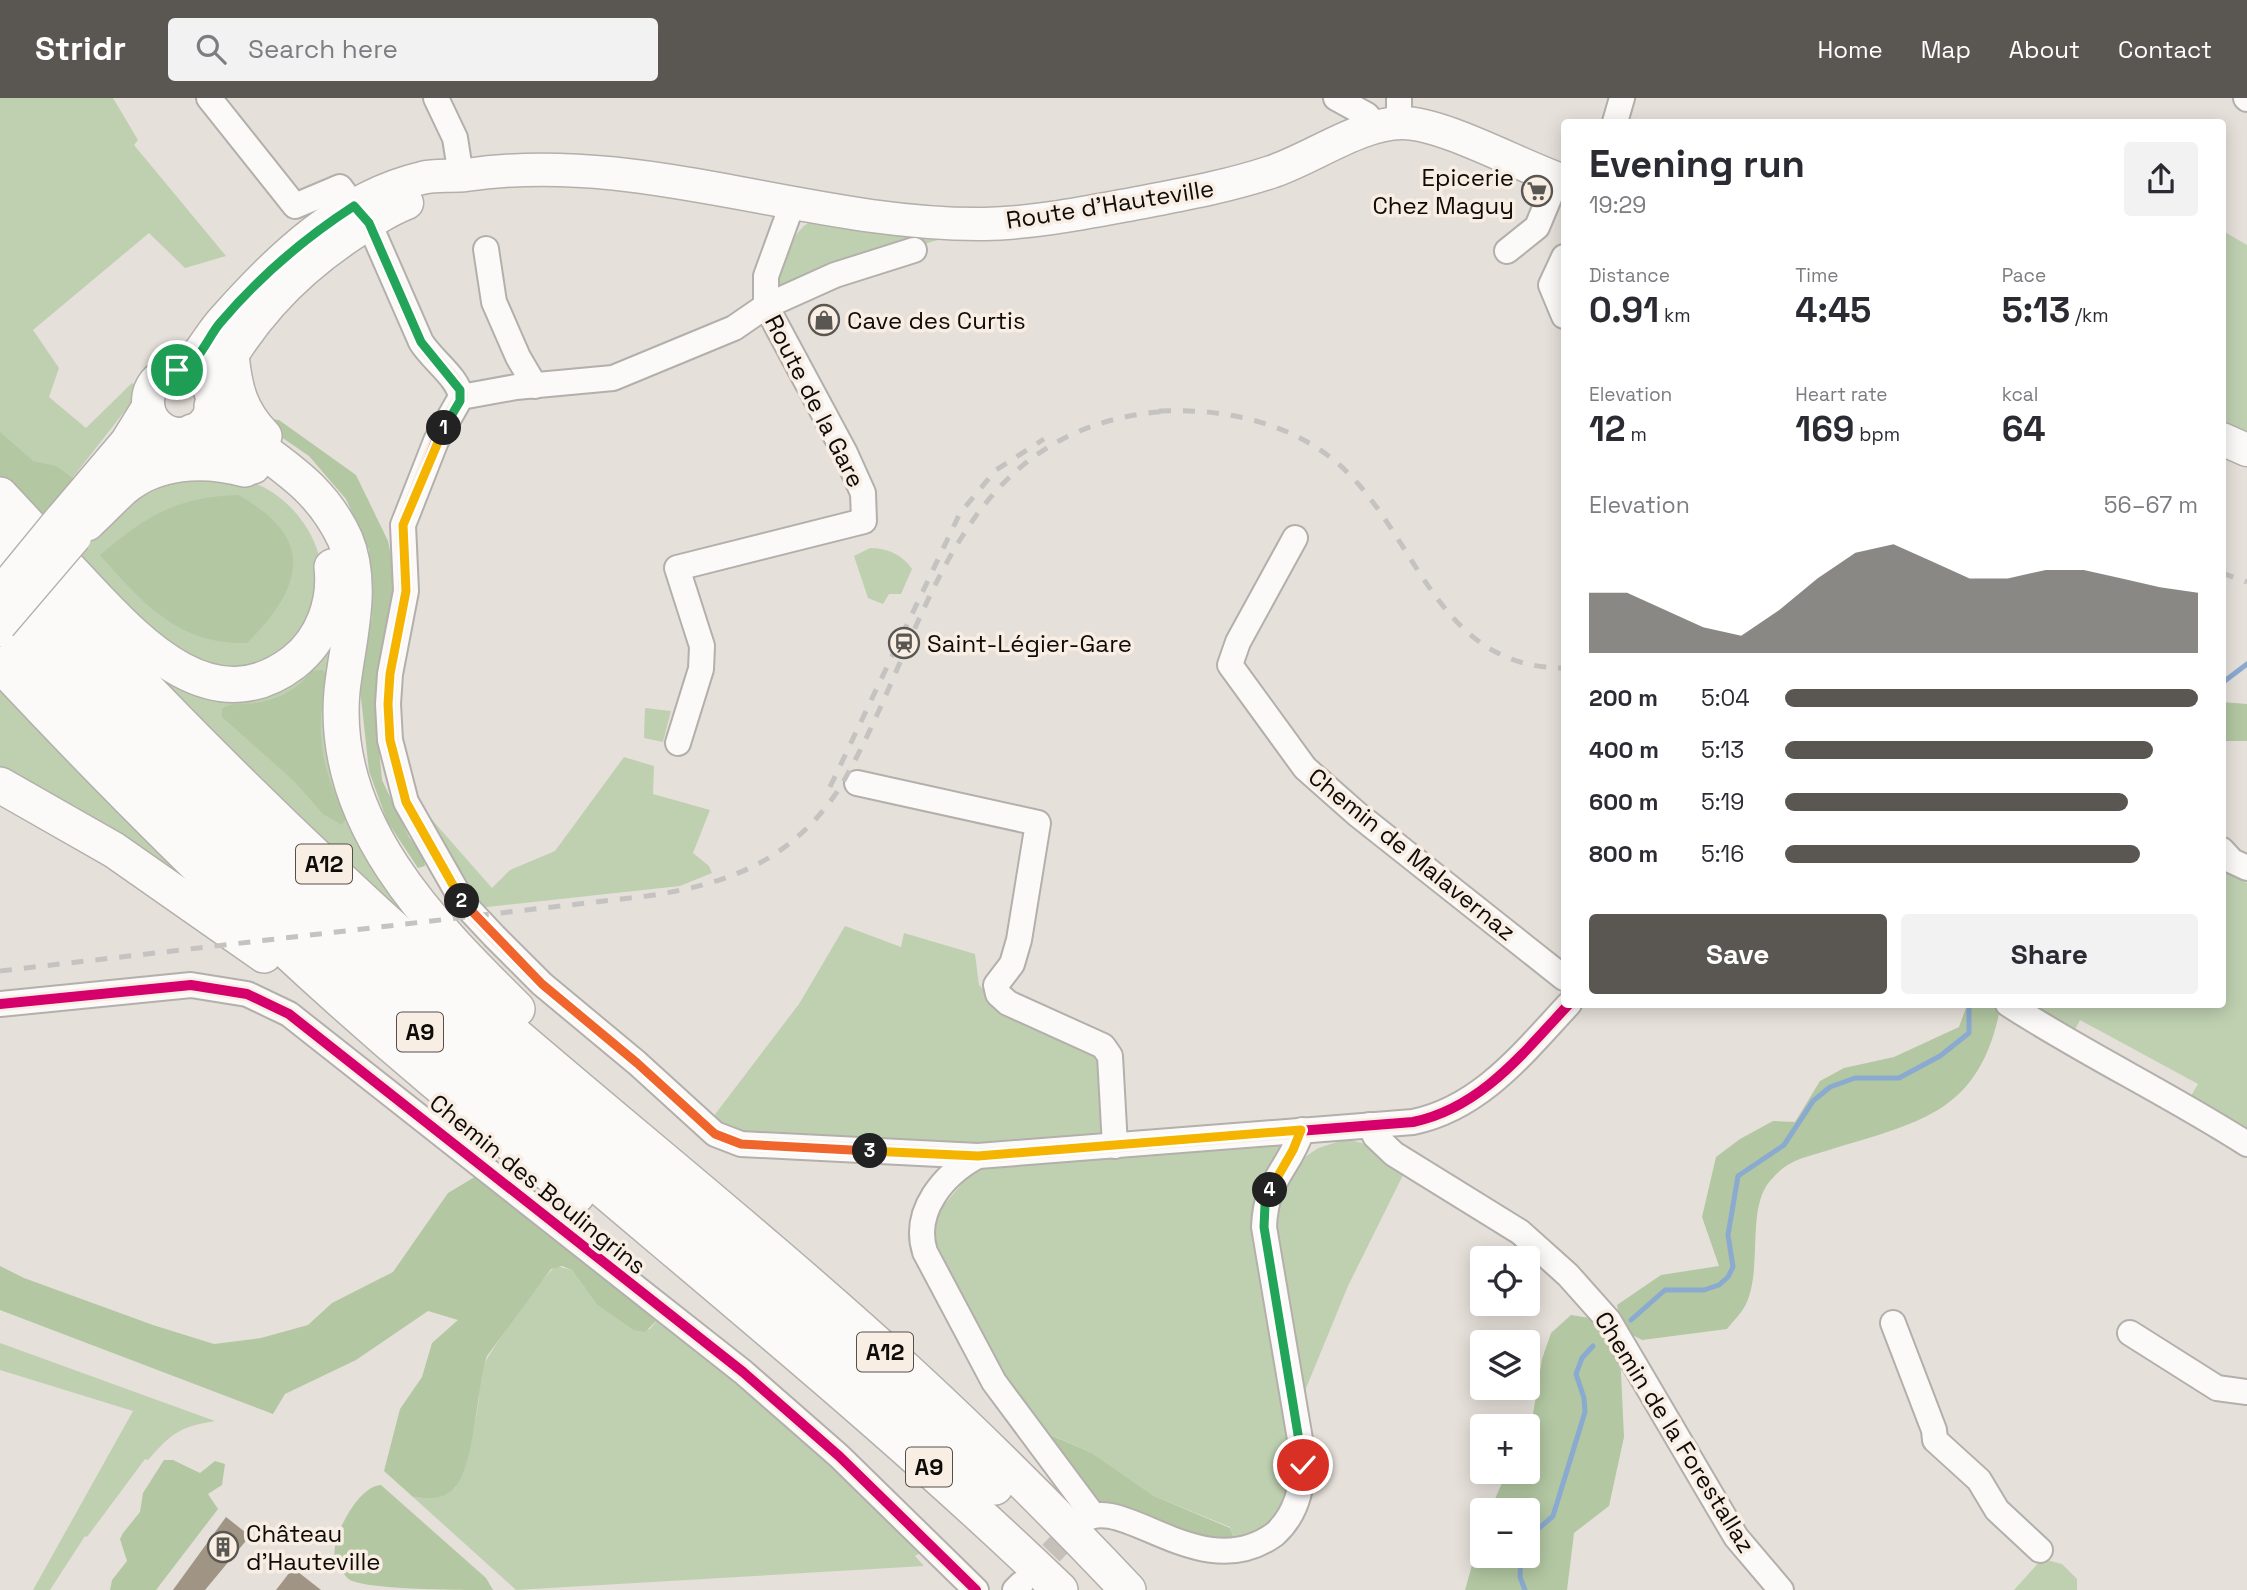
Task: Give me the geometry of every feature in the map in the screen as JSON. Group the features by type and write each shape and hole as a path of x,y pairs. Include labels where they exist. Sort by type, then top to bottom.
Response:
{"highway":[{"path":"0,495 119,623 154,654 197,677 218,682 241,682 274,673 302,655 323,626 332,595 331,561 319,528 294,496 239,403 234,391 231,355"},
{"path":"198,416 326,506 346,543 353,593 341,728 352,788 377,844 422,907 455,944 674,1168"},
{"path":"74,526 137,478 167,466 216,463 281,473"},
{"name":"A12","path":"0,532 163,707 294,836 601,1110 674,1168 905,1369 1128,1590"},
{"name":"A9","path":"0,575 186,772 360,937 516,1074 887,1390 1104,1590"},
{"name":"A9","path":"0,620 155,784 324,946 494,1096 868,1414 1060,1590"},
{"path":"0,664 207,875 336,996 473,1116"},
{"path":"0,785 114,850 200,908 360,1025 473,1116 868,1414"}],"main road":[{"path":"1392,116 1446,134 1561,180"},
{"name":"Route d'Hauteville","path":"461,176 511,169 603,171 915,221 985,224 1035,220 1201,191 1257,177 1392,116"},
{"path":"181,370 199,355 218,326 269,270 313,233 361,214 400,206 449,186 461,176"},
{"path":"0,593 74,526 118,478 198,416 242,336 283,287 326,251 361,214"},
{"path":"0,625 74,526 97,472 127,441 148,407 149,392 157,379 170,371 181,370 200,376 198,416"},
{"path":"148,407 160,428 198,416"},
{"path":"2226,441 2247,450"}],"street":[{"path":"209,98 295,206 340,187 361,214 421,342 433,360 452,379 461,397"},
{"path":"436,98 456,138 461,176"},
{"path":"1336,98 1363,113 1392,116"},
{"path":"1616,119 1622,98"},
{"path":"1507,251 1537,228 1561,180"},
{"name":"Route de la Gare","path":"678,743 701,669 702,646 677,568 864,521 863,493 845,453 766,306 766,276 793,202"},
{"path":"486,249 494,302 518,357 535,386"},
{"path":"461,397 535,386 612,379 734,328 766,306 835,275 914,250"},
{"path":"1561,263 1551,285 1561,309"},
{"path":"461,397 436,442 405,518 402,534 406,591 390,674 388,704 390,740 406,802 464,904 542,984 637,1063 715,1134 741,1144 978,1156 1433,1118 1490,1085 1565,1008"},
{"name":"Chemin de Malavernaz","path":"1295,538 1238,642 1230,665 1305,768 1357,814 1561,976"},
{"path":"857,783 1038,823 1019,940 1012,964 996,985 998,994 1008,1003 1103,1046 1110,1056 1115,1146"},
{"path":"2226,855 2232,862 2247,868"},
{"name":"Chemin des Boulingrins","path":"0,1004 191,985 247,994 289,1014 743,1372 839,1456 976,1590"},
{"path":"2014,1008 2053,1034 2183,1103 2247,1144"},
{"name":"Chemin de la Forestallaz","path":"1370,1125 1374,1136 1394,1154 1520,1232 1569,1275 1609,1321 1736,1537 1781,1590"},
{"path":"978,1156 961,1165 930,1200 920,1237 925,1252 994,1382 1086,1520 1116,1518 1189,1553 1216,1558 1237,1556 1258,1547 1276,1533 1290,1517 1301,1487 1302,1451 1264,1227 1265,1205 1274,1179 1293,1150 1301,1130"},
{"path":"1893,1323 1934,1430 1935,1440 1979,1480 1997,1510 2040,1550"},
{"path":"2130,1333 2217,1388 2247,1392"}],"green space":[{"path":"0,98 113,98 138,140 134,145 226,256 185,268 149,233 33,330 59,368 49,397 86,428 132,383 142,389 38,522 0,481"},
{"path":"814,219 948,237 784,286 776,285 793,239"},
{"path":"2226,233 2247,245 2247,435 2226,423"},
{"path":"271,419 279,420 356,475 388,541 396,581 380,664 377,729 382,780 409,837 423,856 425,866 418,868 387,821 369,771 359,679 372,616 369,550 346,499 309,456 271,430"},
{"path":"0,432 33,461 56,466 74,479 38,522 0,481"},
{"path":"232,478 255,483 283,500 306,526 314,541 322,578 307,629 295,643 251,670 178,658 75,561 117,508 180,479"},
{"path":"238,495 263,511 280,528 290,545 293,563 290,582 281,601 247,643 223,642 182,629 147,604 100,555 132,529 163,511 197,500"},
{"path":"870,548 894,553 904,559 912,569 901,594 889,594 883,604 868,598 854,556"},
{"path":"336,613 336,743 463,972 159,686 107,620 238,689"},
{"path":"322,670 329,675 321,713 322,748 337,800 346,818 342,825 323,814 295,782 222,717 222,709 226,707 279,697 293,689 311,671"},
{"path":"0,678 251,930 0,777"},
{"path":"2226,702 2247,704 2247,741 2226,741"},
{"path":"645,708 671,711 663,742 644,738"},
{"path":"624,757 654,766 653,794 710,810 693,853 709,866 712,873 680,886 478,908 419,805 492,888 510,870 555,851"},
{"path":"2226,872 2247,883 2247,1141 2188,1101 2198,1084 2080,1020 2071,1037 2029,1008 2226,1008"},
{"path":"845,926 901,947 904,933 975,954 979,985 1002,1008 1100,1052 1104,1138 974,1149 770,1140 728,1130 713,1117 799,1004"},
{"path":"1966,1008 2000,1009 1990,1044 1977,1071 1960,1092 1917,1121 1797,1160 1783,1168 1770,1181 1763,1193 1756,1223 1751,1290 1744,1307 1727,1329 1642,1340 1621,1329 1617,1305 1661,1275 1719,1266 1702,1217 1716,1157 1740,1139 1773,1121 1795,1122 1820,1081 1844,1068 1894,1057 1959,1027"},
{"path":"1347,1139 1369,1145 1407,1167 1348,1286 1302,1398 1270,1220 1298,1162 1318,1148"},
{"path":"1279,1144 1279,1152 1260,1188 1295,1481 1277,1519 1238,1548 1230,1527 1154,1496 1092,1453 1047,1433 1038,1438 926,1240 929,1223 979,1163"},
{"path":"478,1175 658,1319 645,1332 633,1330 597,1305 572,1270 562,1266 551,1269 487,1356 465,1468 459,1482 450,1492 441,1496 413,1497 384,1471 400,1409 422,1377 432,1343 458,1320 428,1311 356,1360 285,1394 273,1414 0,1310 0,1266 24,1278 214,1344 261,1338 308,1325 332,1303 393,1272 448,1193"},
{"path":"556,1266 572,1270 597,1305 633,1330 650,1329 658,1319 778,1414 923,1551 915,1556 924,1566 516,1590 413,1497 428,1498 455,1488 464,1468 472,1436 483,1367 517,1314"},
{"path":"1571,1315 1609,1321 1620,1352 1624,1437 1609,1506 1574,1533 1567,1590 1465,1590 1471,1568 1540,1568 1540,1498 1495,1498 1502,1484 1540,1484 1540,1414 1533,1414 1535,1400 1540,1400 1542,1359 1551,1333"},
{"path":"0,1343 215,1421 184,1429 164,1443 148,1460 145,1459 87,1537 85,1536 50,1590 33,1590 133,1411 0,1370"},
{"path":"1046,1433 1092,1453 1154,1496 1230,1528 1238,1548 1104,1515"},
{"path":"164,1460 173,1460 200,1473 215,1461 225,1464 222,1485 208,1494 218,1509 156,1590 110,1590 112,1580 127,1561 120,1539 140,1512 143,1493"},
{"path":"381,1485 486,1578 493,1590 396,1588 350,1580 335,1558 337,1538 355,1503 373,1487"},
{"path":"2040,1561 2062,1564 2077,1579 2077,1590 2014,1590"}],"building":[{"name":"Château d'Hauteville","path":"226,1517 250,1536 205,1590 173,1590"},
{"name":"Château d'Hauteville","path":"293,1568 321,1590 276,1590"}],"waterway":[{"path":"2226,680 2247,664"},
{"path":"1631,1320 1665,1290 1704,1290 1719,1285 1728,1277 1733,1267 1728,1235 1738,1176 1784,1145 1813,1101 1830,1087 1855,1078 1899,1078 1940,1056 1969,1033 1969,1008"},
{"path":"1540,1527 1553,1516 1585,1412 1584,1398 1576,1374 1582,1358 1593,1346"},
{"path":"1520,1568 1520,1577 1525,1590"}],"tunnel":[{"path":"1026,1579 1079,1524"}],"railway":[{"path":"1159,411 1210,412 1235,416 1283,430 1306,441 1346,471 1371,500 1414,565 1459,624 1487,647 1522,662 1561,668"},
{"path":"0,971 647,896 705,884 756,865 800,834 839,789 955,548 991,497 1036,455 1094,425 1168,411"},
{"path":"830,787 960,513 996,470 1044,439"},
{"path":"2226,574 2247,582"}],"cycle path":[{"path":"369,223 421,342 455,382 461,397 436,441 403,525 406,591 390,674 388,704 390,740 406,802 464,904 542,984 637,1063 715,1134 741,1144 978,1156 1413,1122 1437,1115 1480,1091 1518,1059 1565,1008"},
{"path":"0,1004 191,985 247,994 289,1014 743,1372 839,1456 976,1590"}],"place":[{"name":"Epicerie Chez Maguy","path":"1537,191"},
{"name":"Cave des Curtis","path":"824,320"},
{"name":"Saint-Légier-Gare","path":"904,643"},
{"name":"Château d'Hauteville","path":"223,1547"}],"route":[{"path":"177,370 181,370 199,355 218,326 269,270 313,233 354,206 369,223 421,342 461,393 458,407 439,435 405,518 402,534 406,591 390,674 388,704 394,762 406,802 464,904 542,984 637,1063 715,1134 741,1144 978,1156 1301,1130 1298,1142 1274,1179 1265,1205 1264,1227 1303,1465"}]}
